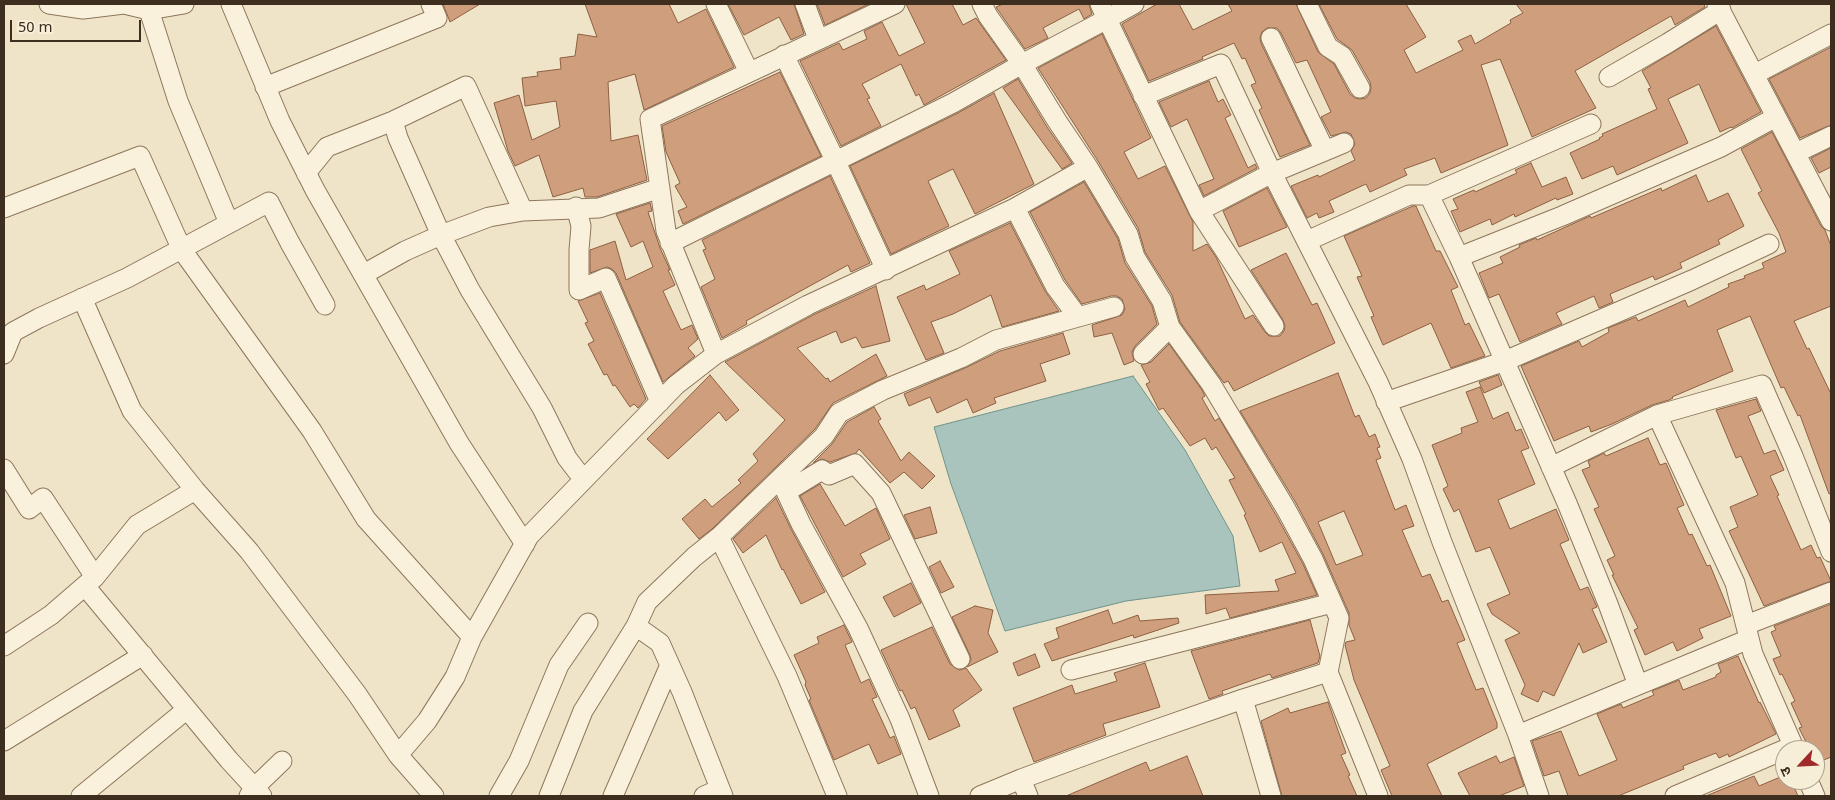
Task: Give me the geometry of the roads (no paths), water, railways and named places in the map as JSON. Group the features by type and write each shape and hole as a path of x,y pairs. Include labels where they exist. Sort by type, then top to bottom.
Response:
{"street":[{"path":"49,4 83,9 124,4 147,7 184,4"},
{"path":"231,4 265,87 306,173 459,443 525,544"},
{"path":"265,87 436,18 430,4"},
{"path":"716,4 749,72"},
{"path":"805,4 818,39"},
{"path":"716,354 666,231 650,120 895,4"},
{"path":"982,4 988,16 1022,64 1088,167 1128,234 1135,257 1162,302 1170,327 1211,384 1286,509 1313,559 1339,618 1328,672 1378,796"},
{"path":"670,243 953,103 1022,64 1103,12 1134,4"},
{"path":"1307,4 1328,47 1342,56 1360,88"},
{"path":"147,7 178,101 229,223"},
{"path":"1608,77 1668,44 1719,7 1831,221"},
{"path":"1103,12 1167,141 1199,211 1274,326"},
{"path":"1755,74 1831,34"},
{"path":"1271,38 1325,151"},
{"path":"784,56 886,270"},
{"path":"1143,96 1221,64 1412,459 1442,542 1518,735 1539,796"},
{"path":"306,173 328,147 393,121 466,86 523,211"},
{"path":"1459,257 1679,166 1741,137 1776,117"},
{"path":"393,121 398,138 441,235 470,290 542,408 567,458 583,479"},
{"path":"1307,241 1409,194 1429,195 1592,124"},
{"path":"1796,153 1831,136"},
{"path":"1199,211 1272,172 1344,143"},
{"path":"4,207 140,156 182,250 312,431 366,519 472,637"},
{"path":"398,754 427,721 450,684 472,637 529,536 676,386 716,354 808,305 1015,208 1088,167"},
{"path":"364,274 405,251 441,235 489,218 523,211 576,207 599,208 660,188"},
{"path":"1429,195 1459,257 1551,468 1608,604 1638,685"},
{"path":"4,354 8,327 127,278 269,202 324,305"},
{"path":"576,207 581,226 579,290 606,278 660,402"},
{"path":"1015,208 1055,286 1078,317"},
{"path":"1386,402 1505,361 1692,280 1769,244"},
{"path":"82,298 132,411 195,490 249,551 357,694 398,754 434,796"},
{"path":"549,796 583,711 636,626 648,602 694,557 783,485 824,436 839,413 883,390 961,358 996,340 1114,307"},
{"path":"1143,354 1170,327"},
{"path":"1551,468 1657,415 1762,385 1793,456 1831,552"},
{"path":"1657,415 1735,583 1753,654 1791,740"},
{"path":"783,485 822,470 829,475 855,464 881,493 960,659"},
{"path":"4,468 29,509 43,498 90,581 143,656 255,793 282,761"},
{"path":"783,485 801,524 866,645 900,719 929,796"},
{"path":"4,646 51,615 90,581 137,525 195,490"},
{"path":"720,537 788,676 837,796"},
{"path":"1518,735 1638,685 1831,592"},
{"path":"1070,670 1332,603"},
{"path":"499,796 519,762 559,665 588,622"},
{"path":"636,626 660,643 670,666 715,794"},
{"path":"4,741 143,656"},
{"path":"613,796 670,666"},
{"path":"980,796 1025,788 1243,699 1328,672"},
{"path":"1243,699 1271,796"},
{"path":"81,796 186,710"},
{"path":"1676,796 1775,756"}],"water":[{"path":"1133,376 1185,450 1233,536 1240,586 1126,601 1005,631 951,484 934,427"}]}
